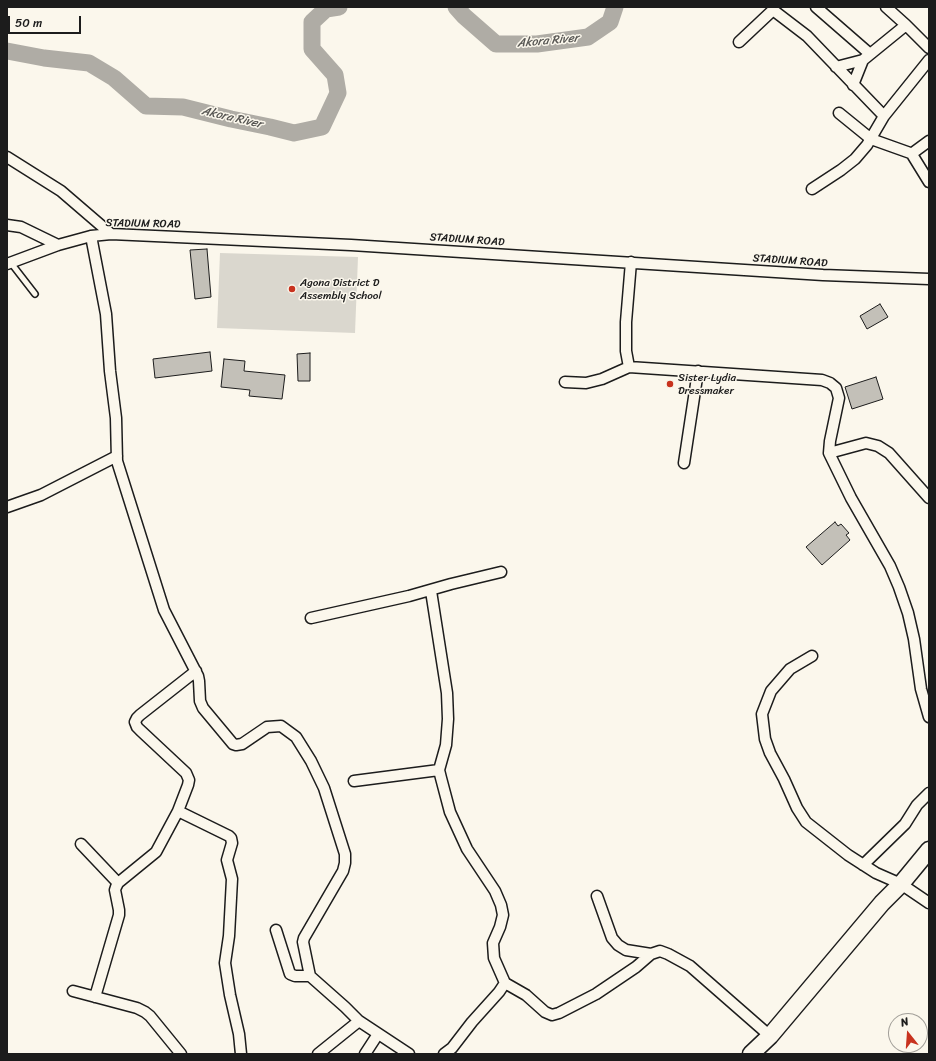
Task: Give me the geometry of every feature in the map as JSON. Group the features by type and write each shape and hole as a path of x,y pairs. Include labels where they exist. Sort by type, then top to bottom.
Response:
{"main road":[{"path":"751,1054 770,1036 882,903 901,884 929,850"}],"street":[{"path":"816,7 867,57"},
{"path":"886,7 929,48"},
{"path":"739,42 773,8 807,36 884,116"},
{"path":"836,67 867,57 906,25"},
{"path":"854,85 867,57"},
{"path":"812,189 842,170 855,159 867,145 884,116 929,60"},
{"path":"839,113 871,139 913,154 929,182"},
{"path":"913,154 929,141"},
{"path":"7,157 61,191 111,234"},
{"path":"7,225 21,227 58,245"},
{"name":"STADIUM ROAD","path":"9,263 58,245 90,236 111,234 351,245 823,275 929,279"},
{"path":"90,236 106,314 110,371 116,418 117,461 164,610 196,671 199,681 200,701 203,708 233,744 242,744 267,727 281,726 296,737 311,760 324,788 345,854 345,864 343,871 304,938 303,942 310,976 359,1021 409,1054"},
{"path":"629,367 626,350 626,322 632,262"},
{"path":"565,382 586,383 602,379 629,367 822,380 830,382 836,388 839,398 829,453 851,498 890,566 899,587 908,613 914,639 921,689 929,717"},
{"path":"684,463 698,371"},
{"path":"829,453 866,443 878,446 889,453 929,498"},
{"path":"7,507 41,495 117,456"},
{"path":"311,618 409,596 501,572"},
{"path":"431,590 448,693 446,745 440,770 440,778 450,812 467,849 495,892 501,905 503,915 500,927 493,943 494,958 505,983 526,995 545,1012 552,1015 559,1013 596,994 636,967 651,954"},
{"path":"812,656 790,669 771,691 762,714 765,739 770,753 797,808 806,822 863,865 876,873 901,884 929,902"},
{"path":"95,997 120,910 115,890 116,887 118,883 156,852 178,811 189,780 186,773 137,727 135,722 140,715 196,671"},
{"path":"354,781 440,770"},
{"path":"863,865 905,824 917,805 929,793"},
{"path":"178,811 231,838 232,843 227,860 232,879 229,936 225,963 241,1054"},
{"path":"81,844 118,883"},
{"path":"597,896 612,938 618,945 626,950 651,954 660,952 668,954 690,966 770,1036"},
{"path":"276,930 290,974 295,976 310,976"},
{"path":"451,1052 472,1022 499,992 505,983"},
{"path":"73,991 145,1012 181,1054"},
{"path":"318,1054 359,1021"},
{"path":"365,1054 378,1034"}],"lane":[{"path":"9,263 35,294"}],"shaded area":[{"path":"220,253 358,257 355,333 217,328"}],"building":[{"path":"207,249 211,297 195,299 190,250"},
{"path":"880,304 888,317 867,329 860,316"},
{"path":"210,352 212,371 155,378 153,359"},
{"path":"310,353 310,381 298,381 297,354"},
{"path":"224,359 245,361 244,371 285,375 282,399 249,396 250,390 221,387"},
{"path":"876,377 883,399 852,409 845,387"},
{"path":"835,522 838,526 841,524 849,533 846,535 850,540 822,565 806,547"}],"waterway":[{"name":"Akora River","path":"7,51 44,58 89,63 114,78 146,106 183,107 294,133 322,127 338,93 335,75 312,49 312,22 326,9 339,7"},
{"name":"Akora River","path":"456,7 496,44 537,44 588,37 610,22 615,7"}],"place":[{"name":"Agona District D Assembly School","path":"292,289"},
{"name":"Sister Lydia Dressmaker","path":"670,384"}]}
